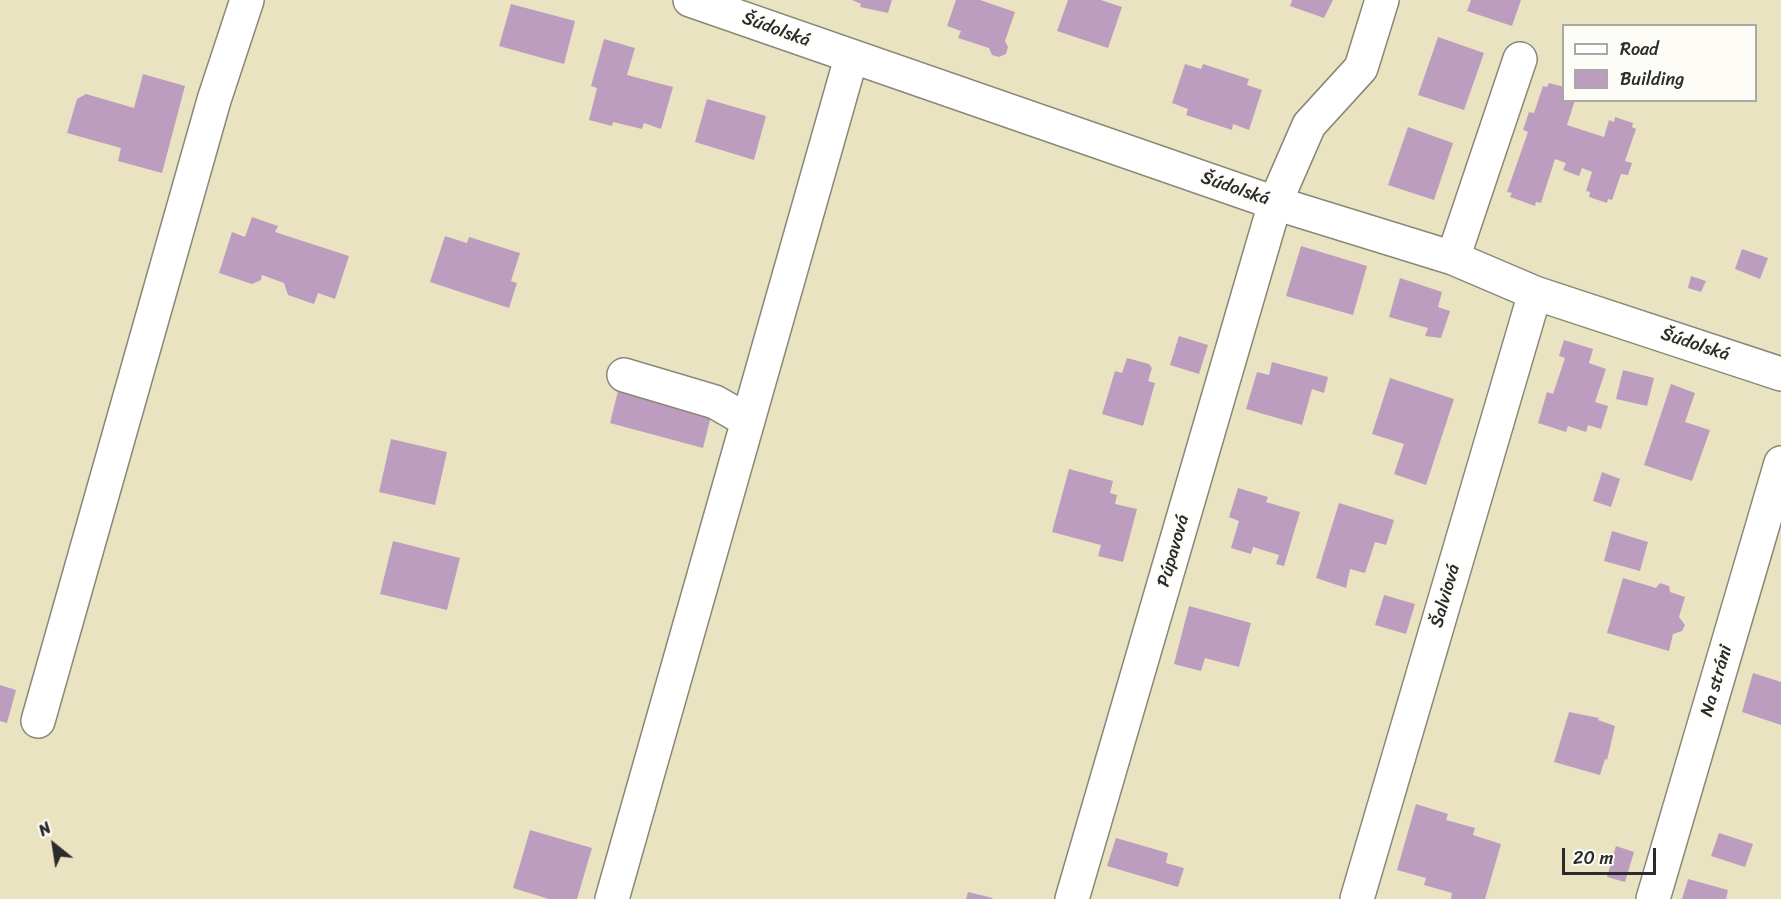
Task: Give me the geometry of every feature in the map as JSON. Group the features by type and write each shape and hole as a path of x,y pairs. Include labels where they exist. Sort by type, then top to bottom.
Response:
{"street":[{"path":"38,721 214,100 247,0"},
{"name":"Šúdolská","path":"690,0 851,58 1275,203 1453,258 1534,293 1781,374"},
{"name":"Púpavová","path":"1072,899 1275,203 1309,124 1361,68 1382,0"},
{"path":"612,899 851,58"},
{"path":"1453,258 1520,59"},
{"name":"Šalviová","path":"1357,899 1534,293"},
{"path":"624,375 715,402 748,421"},
{"name":"Na stráni","path":"1653,899 1781,463"}],"building":[{"path":"852,0 892,0 888,13 860,7 861,4"},
{"path":"956,0 980,0 1015,12 1005,41 1008,47 1006,54 999,57 992,55 989,48 958,38 961,31 947,26"},
{"path":"1068,0 1101,0 1122,7 1108,48 1057,31"},
{"path":"1292,0 1333,0 1324,18 1290,6"},
{"path":"1471,0 1521,0 1512,26 1467,11"},
{"path":"511,4 575,21 564,64 499,46"},
{"path":"1438,37 1484,53 1464,110 1418,95"},
{"path":"604,39 635,48 627,75 673,87 661,129 644,123 642,129 613,122 612,126 589,120 597,88 591,86"},
{"path":"1185,64 1201,69 1203,64 1249,79 1247,85 1262,90 1249,130 1233,124 1232,130 1186,115 1188,109 1172,103"},
{"path":"143,74 185,86 162,173 118,161 121,148 67,133 77,99 86,94 134,108"},
{"path":"1549,83 1562,86 1562,102 1574,102 1567,125 1604,137 1609,120 1614,122 1615,117 1633,123 1632,127 1636,129 1625,161 1632,163 1628,175 1621,174 1612,200 1608,199 1607,203 1589,197 1590,192 1586,191 1592,172 1582,168 1579,176 1563,170 1566,163 1555,159 1541,203 1536,202 1535,206 1510,197 1512,193 1507,192 1528,132 1523,130 1529,112 1534,113 1543,86 1547,87"},
{"path":"707,99 766,116 754,160 695,142"},
{"path":"1408,127 1453,143 1434,200 1388,185"},
{"path":"252,217 278,226 275,232 349,256 335,299 318,293 314,304 288,295 284,283 262,275 261,280 252,284 219,273 232,232 245,237"},
{"path":"445,236 467,243 469,237 520,253 511,281 517,283 509,308 430,282"},
{"path":"1301,246 1367,266 1353,315 1286,296"},
{"path":"1742,249 1768,258 1760,279 1735,269"},
{"path":"1691,276 1706,281 1701,292 1688,288"},
{"path":"1400,278 1442,292 1438,307 1450,311 1441,338 1425,336 1428,328 1389,317"},
{"path":"1179,336 1208,345 1199,374 1170,365"},
{"path":"1564,340 1593,349 1589,363 1606,369 1595,402 1608,406 1601,429 1588,425 1586,432 1568,426 1566,432 1538,423 1547,392 1553,394 1565,358 1559,356"},
{"path":"1127,358 1149,364 1152,368 1148,381 1155,383 1143,426 1102,414 1115,371 1122,373"},
{"path":"1272,362 1328,377 1324,393 1312,389 1302,425 1246,409 1257,372 1269,375"},
{"path":"1623,370 1654,378 1647,406 1616,399"},
{"path":"1390,378 1454,399 1426,485 1394,474 1404,444 1372,434"},
{"path":"620,383 713,408 703,448 610,423"},
{"path":"1671,384 1695,393 1685,422 1710,430 1692,481 1644,465"},
{"path":"391,439 447,452 435,505 379,492"},
{"path":"1069,469 1113,481 1110,493 1117,495 1115,504 1137,509 1123,562 1098,556 1101,545 1052,532"},
{"path":"1602,472 1620,479 1611,507 1593,501"},
{"path":"1238,488 1268,497 1266,502 1300,512 1284,566 1276,564 1279,555 1253,547 1251,554 1231,548 1239,521 1229,517"},
{"path":"1339,503 1394,520 1386,545 1375,542 1365,573 1350,569 1346,588 1316,578"},
{"path":"1612,531 1648,542 1640,571 1604,561"},
{"path":"393,541 460,558 447,610 380,594"},
{"path":"1623,578 1656,588 1660,583 1669,586 1670,592 1685,597 1679,617 1685,625 1682,631 1673,634 1669,651 1607,633"},
{"path":"1384,595 1415,604 1406,634 1375,625"},
{"path":"1189,606 1251,623 1239,667 1205,658 1201,671 1174,664"},
{"path":"1753,673 1781,682 1781,725 1742,712"},
{"path":"0,685 16,690 7,723 0,721"},
{"path":"1569,712 1599,718 1598,720 1615,726 1607,760 1605,759 1600,775 1554,762"},
{"path":"1416,804 1448,814 1446,820 1475,828 1473,835 1501,844 1485,899 1451,899 1452,893 1424,885 1426,878 1397,870"},
{"path":"530,830 592,848 577,899 549,899 513,888"},
{"path":"1719,833 1753,844 1745,867 1711,856"},
{"path":"1116,838 1168,853 1166,863 1184,868 1178,887 1107,866"},
{"path":"1616,846 1634,852 1625,882 1607,877"},
{"path":"1688,879 1728,890 1726,899 1682,899"},
{"path":"968,892 993,898 966,899"}]}
